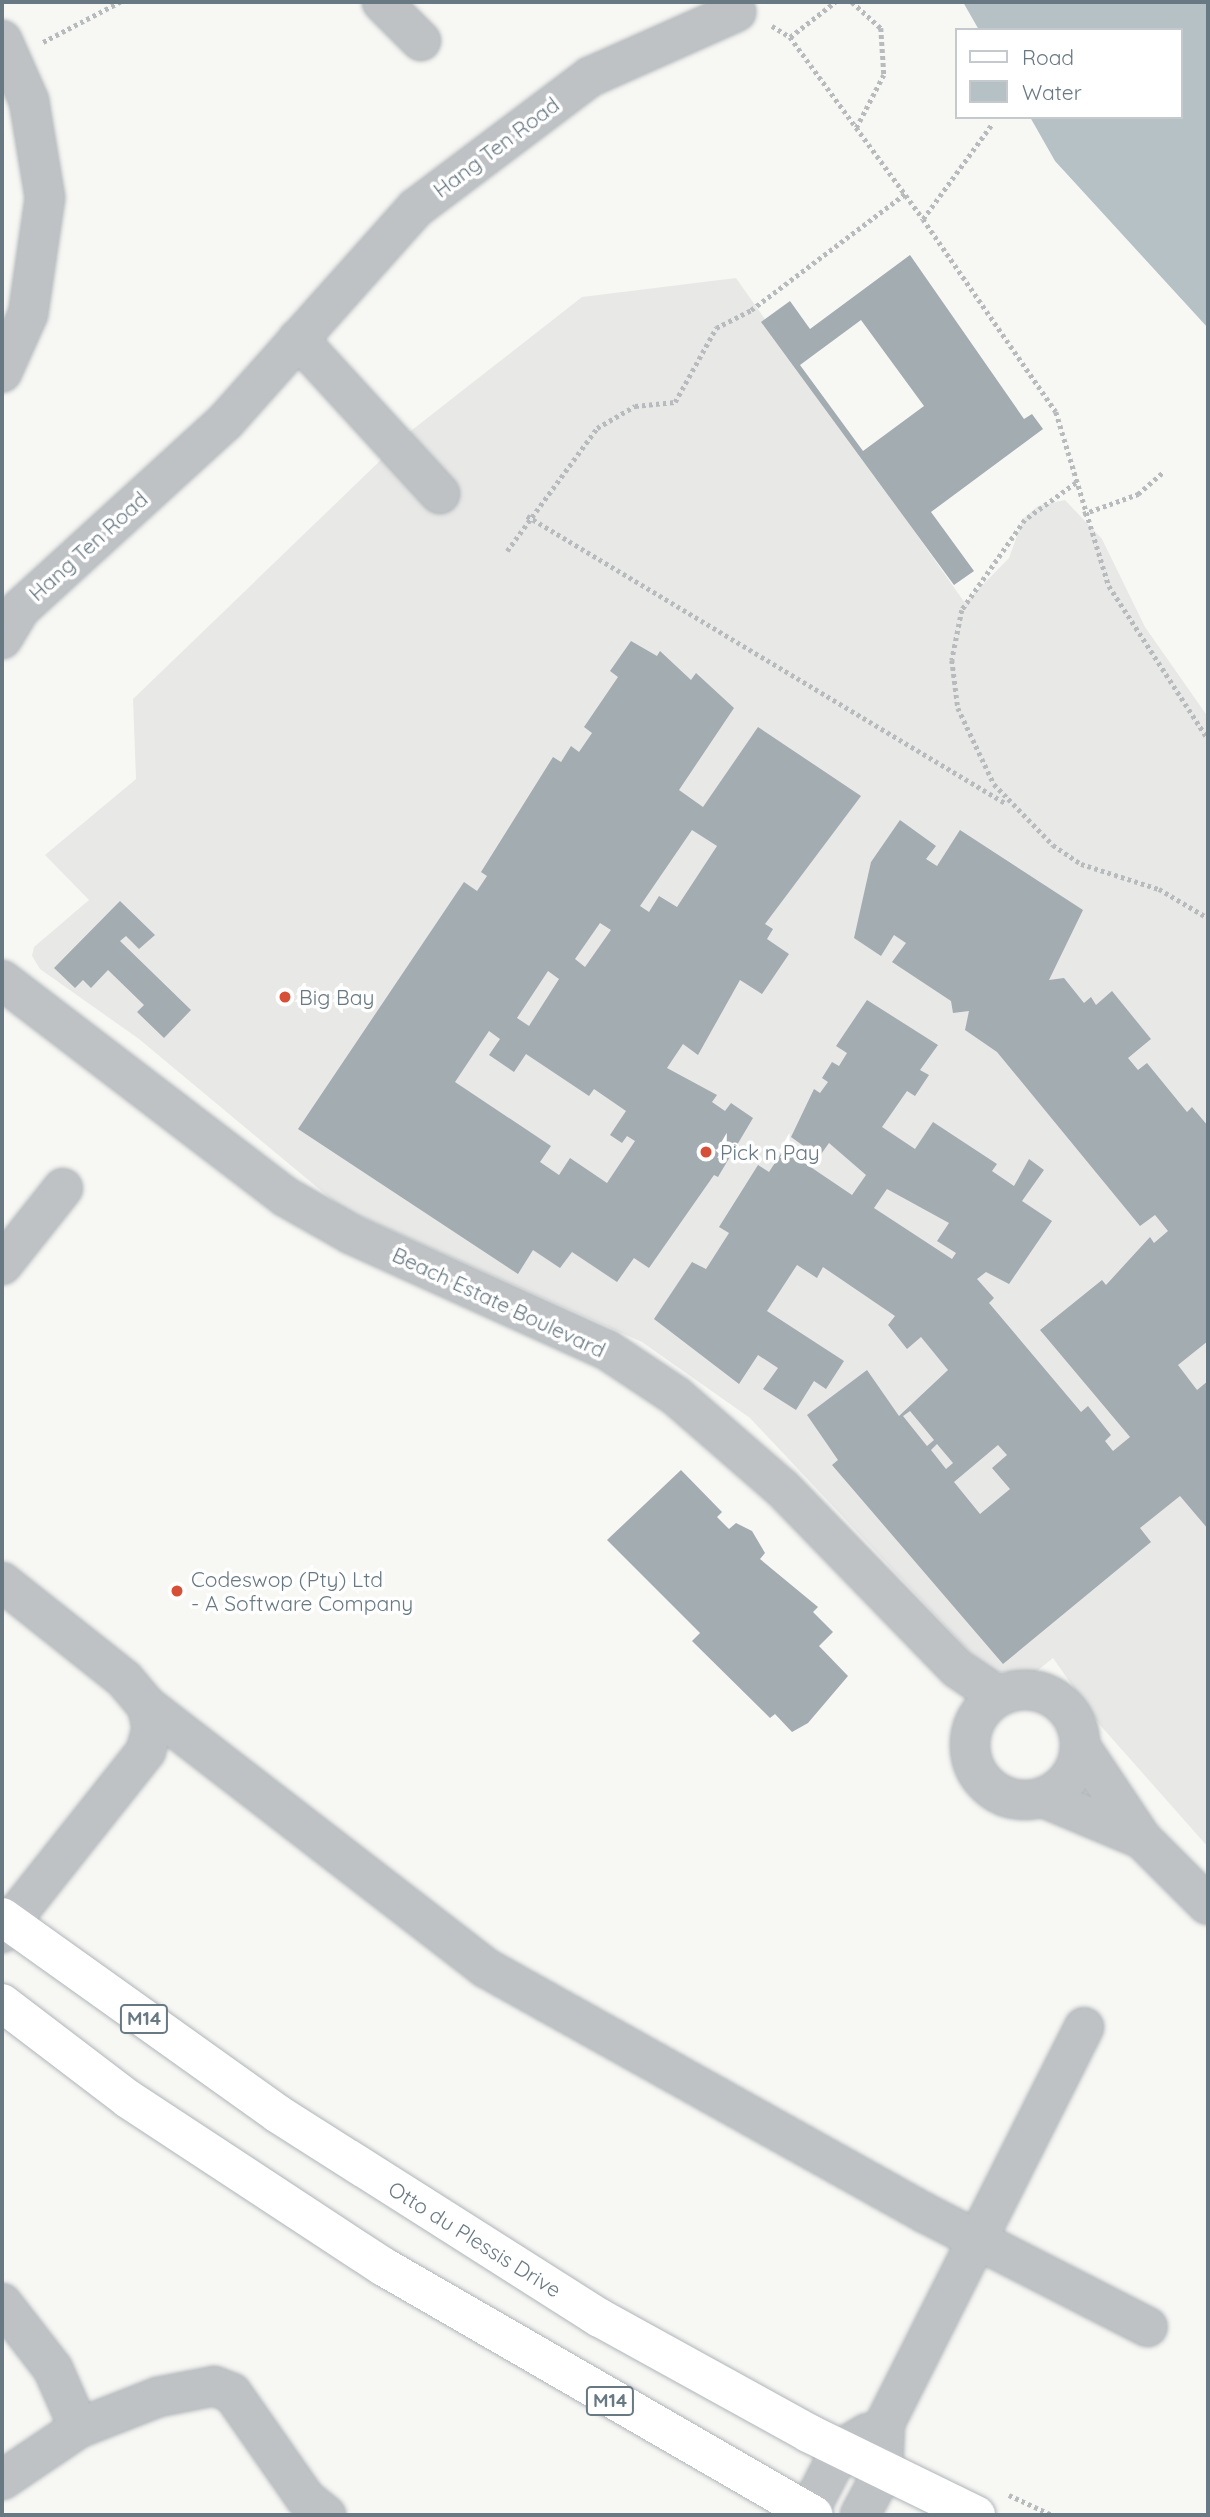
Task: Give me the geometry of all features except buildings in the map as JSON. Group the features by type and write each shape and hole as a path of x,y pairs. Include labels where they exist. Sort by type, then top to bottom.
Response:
{"main road":[{"name":"Otto du Plessis Drive","path":"4,1924 278,2114 544,2283 883,2472 976,2515"},
{"name":"M14","path":"2,2003 139,2106 384,2267 810,2514"}],"street":[{"path":"382,2 421,41"},
{"name":"Hang Ten Road","path":"2,639 20,609 225,422 416,208 544,108 626,58 736,12"},
{"path":"2,372 28,314 45,198 18,43"},
{"path":"298,339 440,494"},
{"name":"Beach Estate Boulevard","path":"2,980 286,1198 351,1234 607,1350 676,1396 782,1488 958,1669 987,1709"},
{"path":"2,1265 63,1188"},
{"path":"2,1582 90,1650 147,1706 486,1968 978,2240 1148,2327"},
{"path":"1045,1798 1070,1777 1080,1746 1078,1728 1057,1700 1037,1691 987,1709 969,1742 983,1783 1012,1798 1045,1798 1142,1839"},
{"path":"4,1924 146,1751 152,1728 147,1706"},
{"path":"1080,1746 1142,1839 1208,1905"},
{"path":"860,2515 883,2472 885,2423 1084,2027"},
{"path":"2,2303 53,2369 79,2428"},
{"path":"2,2480 79,2428 158,2397 214,2386 232,2393 306,2499 326,2515"},
{"path":"810,2514 841,2449 885,2423"}],"path":[{"path":"18,43 120,2"},
{"path":"790,37 835,2"},
{"path":"852,2 881,28 884,75 856,129"},
{"path":"736,12 790,37 923,219 1056,412 1083,514 1108,586 1208,739"},
{"path":"923,219 992,124"},
{"path":"506,551 527,516 597,428 635,406 676,402 716,328 751,310 905,194"},
{"path":"1083,514 1138,494 1162,473"},
{"path":"1009,805 958,708 952,682 955,634 962,610 1020,526 1076,483"},
{"path":"527,516 1009,805 1081,864 1159,890 1208,918"}],"shaded area":[{"path":"736,278 965,603 1009,558 1023,519 1038,506 1065,500 1102,539 1145,627 1208,717 1208,1847 1100,1725 1053,1658 1032,1675 988,1671 750,1418 642,1342 342,1208 139,1039 40,969 32,956 34,947 89,900 45,855 136,779 133,699 412,430 582,297"}],"water":[{"path":"963,2 1208,2 1208,328 1055,161 1031,119 1182,119 1182,28 978,28"}],"place":[{"name":"Big Bay","path":"285,997"},
{"name":"Pick n Pay","path":"706,1152"},
{"name":"Codeswop (Pty) Ltd - A Software Company","path":"177,1591"}]}
